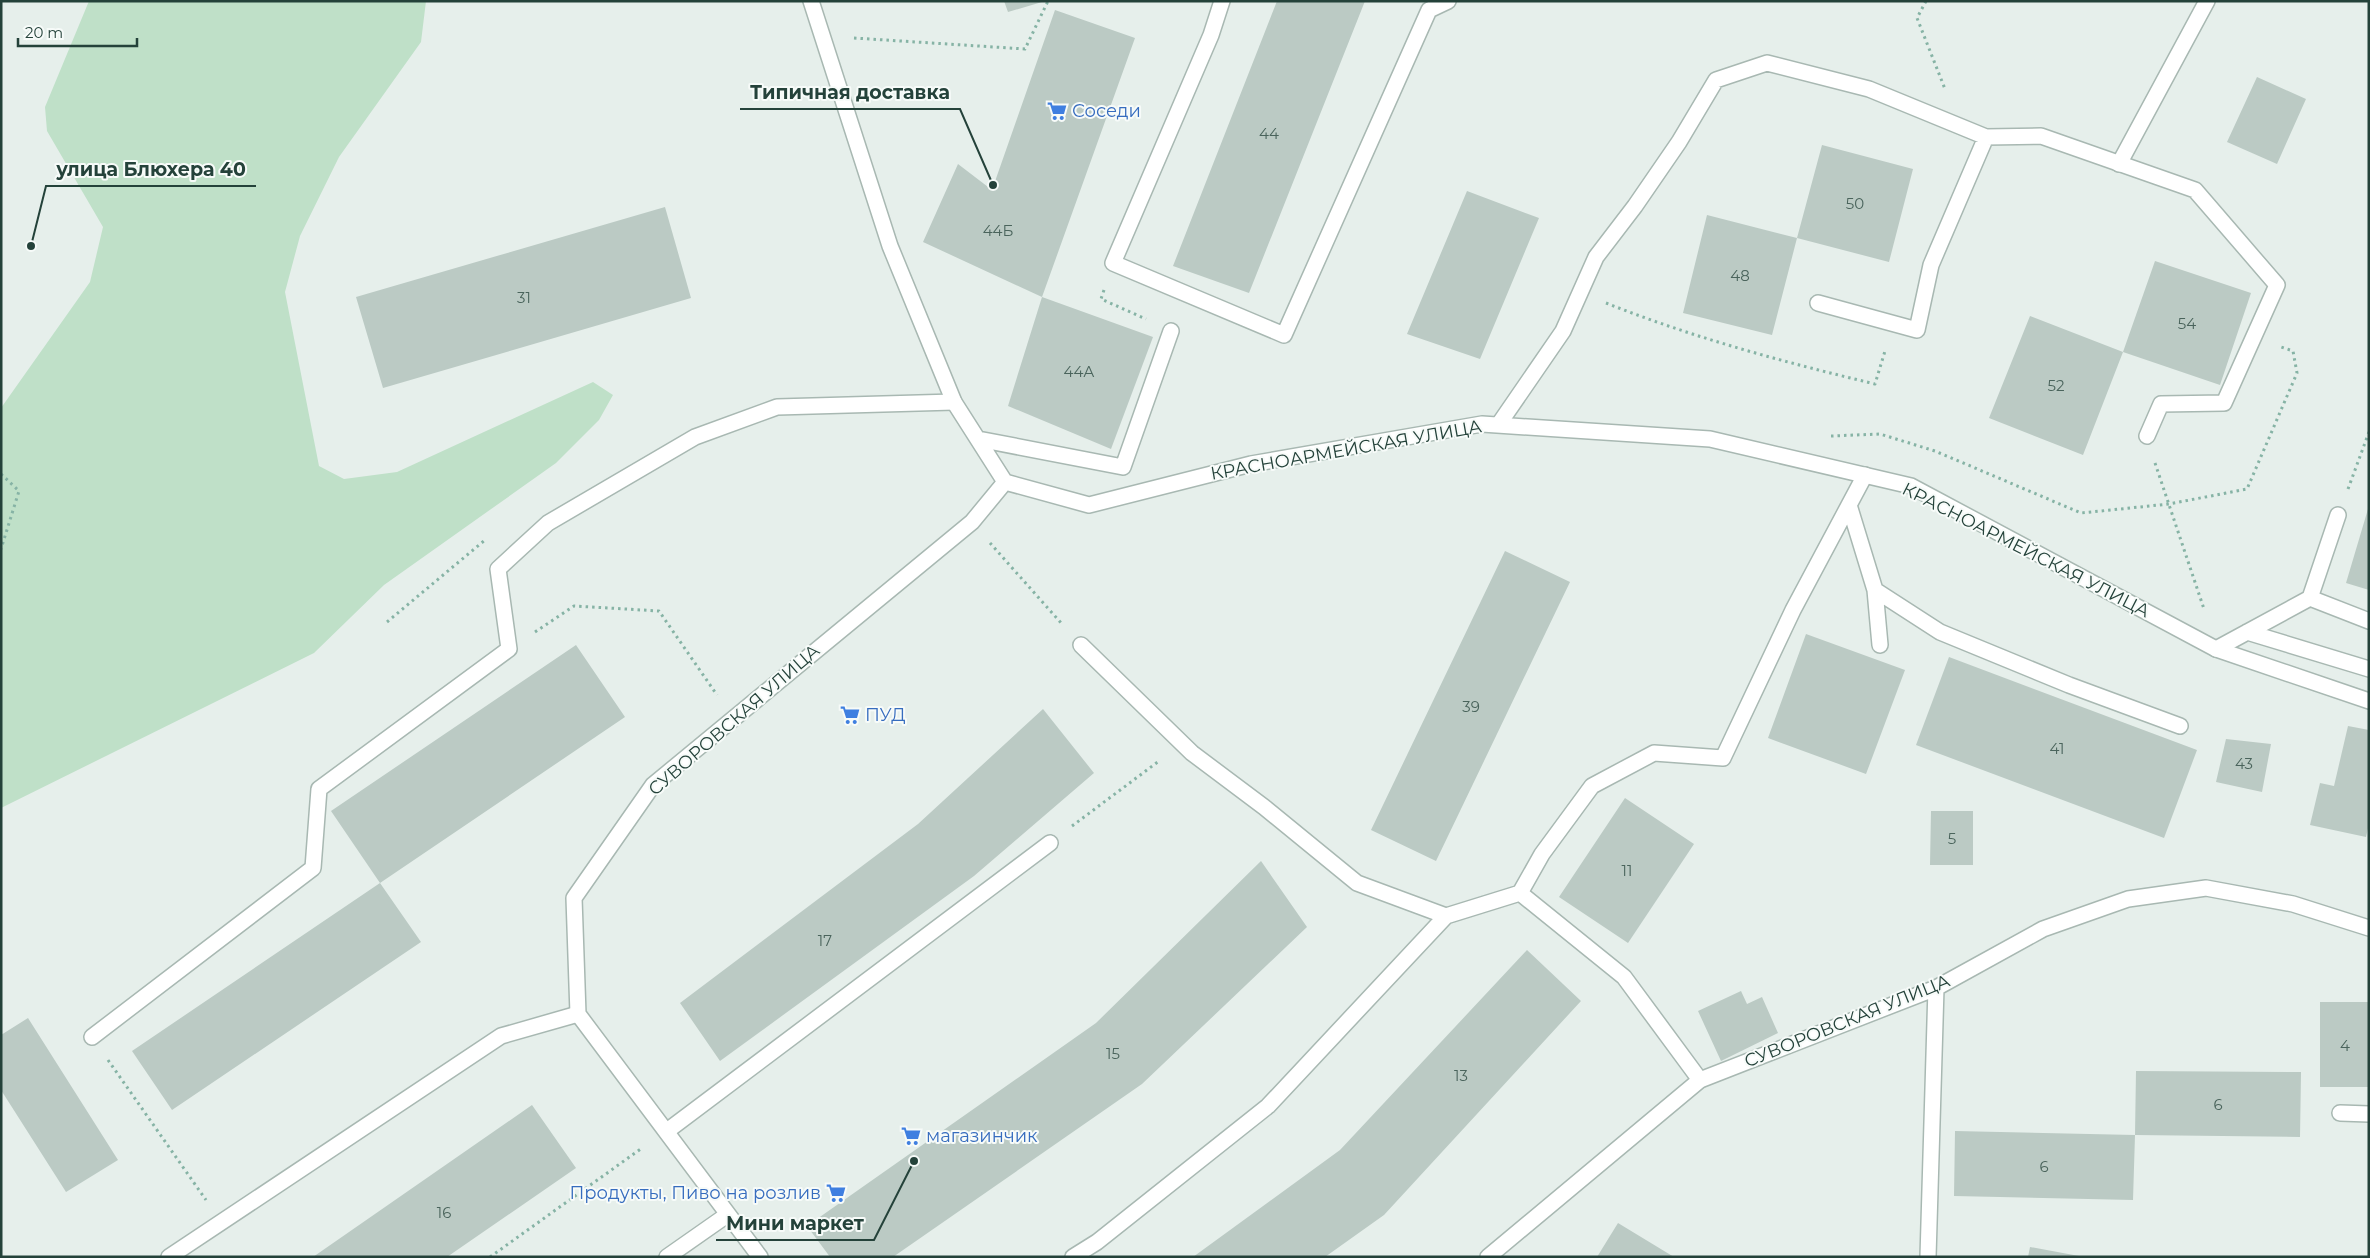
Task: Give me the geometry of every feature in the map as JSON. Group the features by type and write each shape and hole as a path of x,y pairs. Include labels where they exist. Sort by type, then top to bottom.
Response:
{"street":[{"path":"811,1 890,246 954,402 1005,482"},
{"path":"1222,1 1211,35 1113,263 1284,335 1429,10 1448,1"},
{"path":"2119,164 2206,1"},
{"path":"1499,424 1563,331 1596,257 1635,206 1679,142 1716,80 1767,63 1868,89 1986,138 2041,136 2195,190 2277,285 2224,403 2161,404 2148,436"},
{"path":"1818,303 1916,330 1931,265 1986,138"},
{"path":"978,439 1123,467 1171,331"},
{"path":"92,1036 313,868 319,789 509,649 498,570 548,523 696,436 777,407 954,402"},
{"name":"КРАСНОАРМЕЙСКАЯ УЛИЦА","path":"1005,482 1089,505 1250,464 1482,424 1710,439 1912,486 2216,649 2369,701"},
{"path":"1073,1257 1097,1242 1268,1106 1446,916 1520,893 1542,854 1592,786 1654,753 1723,758 1793,610 1865,475"},
{"name":"СУВОРОВСКАЯ УЛИЦА","path":"578,1014 574,898 653,785 972,522 1005,482"},
{"path":"1849,505 1875,590 1880,645"},
{"path":"2216,649 2310,598 2338,515"},
{"path":"1875,590 1940,632 2069,685 2180,726"},
{"path":"2310,598 2369,621"},
{"path":"2248,632 2369,669"},
{"path":"1081,645 1182,744 1358,883 1446,916"},
{"path":"667,1130 1050,843"},
{"name":"СУВОРОВСКАЯ УЛИЦА","path":"1488,1257 1700,1080 1936,988 2043,929 2128,899 2206,888 2293,904 2369,928"},
{"path":"1520,893 1624,977 1700,1080"},
{"path":"1928,1257 1936,988"},
{"path":"169,1257 501,1036 578,1014 667,1130 727,1215 760,1257"},
{"path":"2340,1112 2369,1114"},
{"path":"667,1257 727,1215"}],"path":[{"path":"822,36 1025,49 1048,1"},
{"path":"1926,1 1917,18 1960,127"},
{"path":"1113,263 1101,299 1171,331"},
{"path":"1580,293 1663,326 1758,355 1875,384 1892,324"},
{"path":"1826,436 1880,434 1935,450 2081,513 2169,504 2247,489 2296,373 2293,351 2254,337"},
{"path":"2338,515 2369,432"},
{"path":"2148,436 2206,618"},
{"path":"1,474 19,491 1,549"},
{"path":"972,522 1081,645"},
{"path":"509,649 574,606 659,611 733,719"},
{"path":"1050,843 1182,744"},
{"path":"92,1036 221,1222"},
{"path":"490,1257 667,1130"}],"green space":[{"path":"89,1 426,1 421,42 339,157 300,236 285,292 319,466 344,479 397,472 593,382 613,395 599,420 556,463 384,585 314,653 1,808 1,408 90,282 103,227 47,131 45,107"}],"building":[{"path":"1004,1 1042,1 1042,2 1008,12"},
{"path":"1277,1 1365,1 1249,293 1173,266"},
{"path":"1055,10 1135,38 1042,297 923,242 958,164 992,190"},
{"path":"2257,77 2306,99 2277,164 2227,142"},
{"path":"1822,145 1913,169 1889,262 1797,238"},
{"path":"1467,191 1539,218 1480,359 1407,334"},
{"path":"665,207 691,298 383,388 356,297"},
{"path":"1707,215 1797,238 1772,335 1683,313"},
{"path":"2155,261 2251,293 2220,385 2123,352"},
{"path":"1042,297 1153,337 1111,449 1008,406"},
{"path":"2030,316 2123,352 2083,455 1989,418"},
{"path":"2369,509 2369,590 2346,583"},
{"path":"1505,551 1570,582 1436,861 1371,830"},
{"path":"1806,634 1905,670 1866,774 1768,738"},
{"path":"576,645 625,717 380,883 331,811"},
{"path":"1949,657 2197,750 2164,838 1916,745"},
{"path":"1043,709 1094,773 974,876 720,1061 680,1003 918,824"},
{"path":"2348,726 2369,730 2369,824 2366,837 2310,825 2320,783 2334,786"},
{"path":"2226,739 2271,744 2262,792 2216,782"},
{"path":"1625,798 1694,844 1628,943 1559,897"},
{"path":"1931,811 1973,811 1973,865 1930,865"},
{"path":"1261,861 1307,927 1142,1084 893,1257 830,1257 807,1226 1096,1023"},
{"path":"380,883 421,942 172,1110 132,1051"},
{"path":"1527,950 1581,1001 1384,1215 1325,1257 1193,1257 1340,1150"},
{"path":"1741,991 1747,1004 1762,997 1778,1033 1721,1061 1698,1011"},
{"path":"2320,1002 2369,1002 2369,1087 2320,1087"},
{"path":"28,1018 118,1160 66,1192 1,1090 1,1035"},
{"path":"2136,1071 2301,1072 2300,1137 2135,1135"},
{"path":"532,1105 576,1168 447,1257 313,1257"},
{"path":"1955,1131 2135,1135 2133,1200 1954,1196"},
{"path":"1618,1223 1674,1257 1597,1257"},
{"path":"2030,1247 2079,1256 2079,1257 2028,1257"}],"place":[{"name":"Соседи","path":"1057,111"},
{"name":"Типичная доставка","path":"993,185"},
{"name":"улица Блюхера 40","path":"31,246"},
{"name":"ПУД","path":"850,715"},
{"name":"магазинчик","path":"911,1136"},
{"name":"Мини маркет","path":"914,1161"},
{"name":"Продукты, Пиво на розлив","path":"836,1193"}]}
